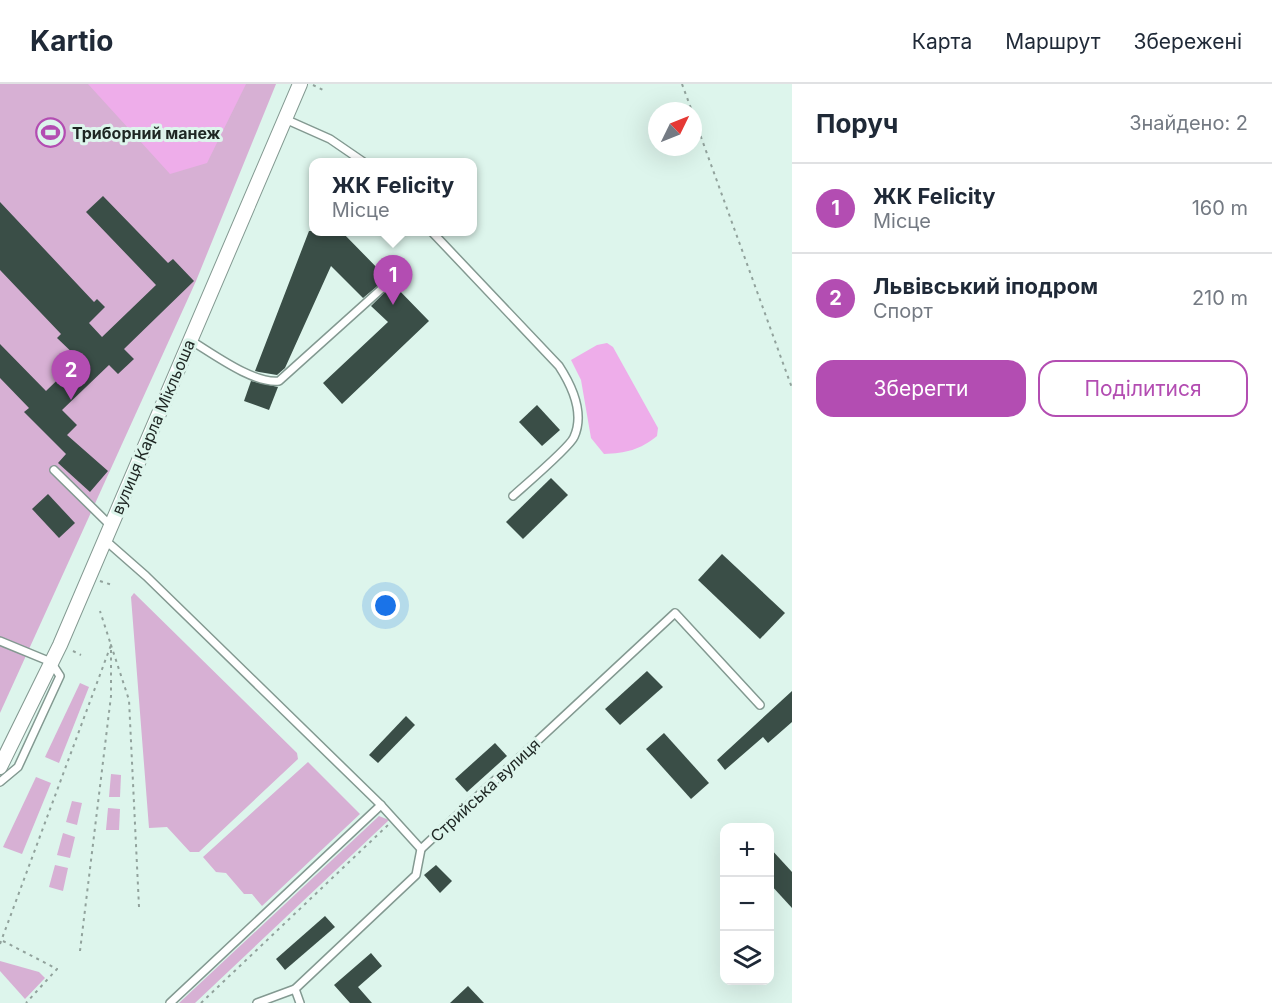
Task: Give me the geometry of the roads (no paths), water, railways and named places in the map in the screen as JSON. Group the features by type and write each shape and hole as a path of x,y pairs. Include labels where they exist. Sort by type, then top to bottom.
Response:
{"street":[{"name":"вулиця Карла Мікльоша","path":"0,766 51,662 105,540 300,84"}],"lane":[{"path":"285,119 330,139 359,158"},
{"path":"437,236 559,366 573,387 579,416 574,438 513,496"},
{"path":"190,340 240,370 273,382 279,381 388,283"},
{"path":"54,470 111,526"},
{"name":"Стрийська вулиця","path":"105,540 146,576 381,806 421,849 675,613 760,705"},
{"path":"0,641 51,662 60,676 18,767 0,782"},
{"path":"170,1003 381,806"},
{"path":"257,1003 296,989 416,875 421,849"},
{"path":"296,989 300,1003"}],"place":[{"name":"Триборний манеж","path":"51,133"},
{"name":"ЖК Felicity","path":"393,305"},
{"name":"Львівський іподром","path":"71,400"}]}
